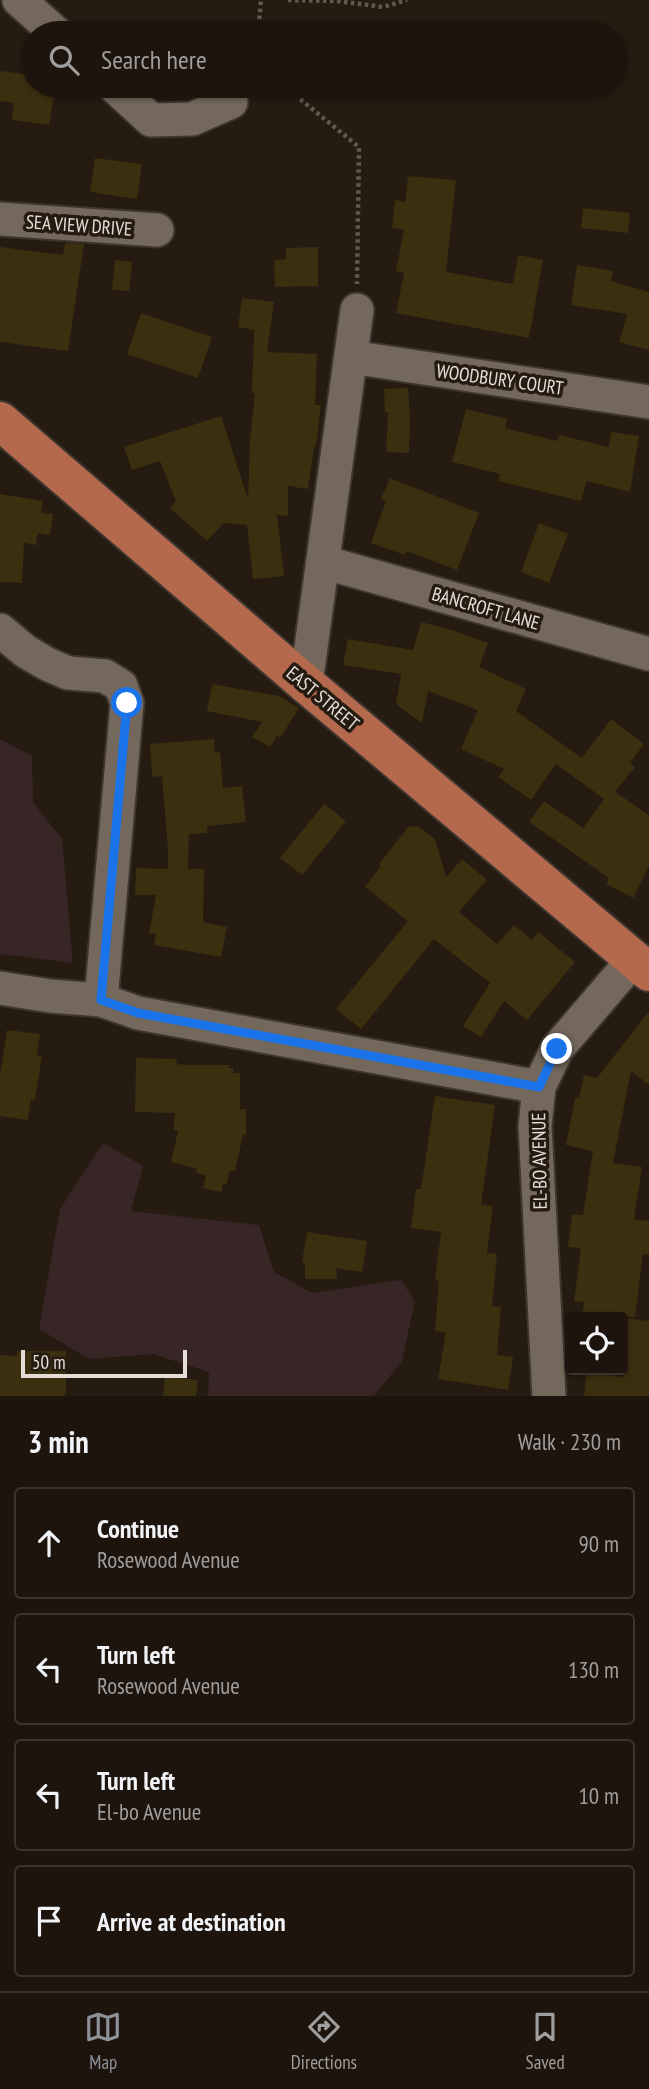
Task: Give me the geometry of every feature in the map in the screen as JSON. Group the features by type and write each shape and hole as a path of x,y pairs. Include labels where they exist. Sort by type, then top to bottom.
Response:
{"main road":[{"name":"EAST STREET","path":"0,421 306,684 642,965"}],"street":[{"path":"19,0 42,21"},
{"path":"127,98 151,120 192,119 231,102"},
{"name":"SEA VIEW DRIVE","path":"0,219 157,230"},
{"path":"306,684 357,310"},
{"name":"WOODBURY COURT","path":"351,357 649,402"},
{"name":"BANCROFT LANE","path":"323,562 649,654"},
{"path":"0,630 25,652 47,664 68,673 105,676 121,686 127,703 101,1000"},
{"name":"EL-BO AVENUE","path":"549,1396 535,1126 539,1087 557,1049 642,965"},
{"path":"0,988 101,1000 138,1013 539,1087"}],"path":[{"path":"259,21 261,0"},
{"path":"288,0 337,1 383,7 407,0"},
{"path":"299,98 359,147 357,310"}],"shaded area":[{"path":"0,739 32,756 33,802 62,839 73,963 0,954"},
{"path":"103,1143 143,1166 131,1211 259,1225 274,1272 312,1293 401,1280 415,1301 402,1361 374,1396 208,1396 209,1372 153,1354 89,1359 39,1329 60,1209"}],"building":[{"path":"0,71 21,74 21,98 53,98 49,125 12,120 14,103 0,101"},
{"path":"95,158 142,164 137,199 90,192"},
{"path":"408,176 456,180 446,272 513,284 518,255 543,260 529,338 396,313 404,273 396,271 404,230 392,228 395,200 405,202"},
{"path":"583,208 630,213 628,233 581,228"},
{"path":"65,243 84,244 68,351 0,342 0,247 63,255"},
{"path":"318,247 318,286 275,287 274,260 286,259 286,248"},
{"path":"115,260 132,262 129,291 112,290"},
{"path":"577,265 613,271 611,281 649,292 649,350 619,342 627,314 571,305"},
{"path":"242,298 274,302 267,352 317,354 315,405 321,405 317,440 314,448 311,448 314,449 308,489 288,486 288,516 277,515 284,576 253,579 247,525 224,523 207,541 170,508 176,501 160,461 132,470 124,447 221,416 248,499 255,393 252,393 254,330 238,327"},
{"path":"141,313 212,337 198,378 127,354"},
{"path":"408,388 409,453 386,452 388,412 385,412 384,389"},
{"path":"466,409 507,419 505,428 557,441 559,435 609,447 611,432 639,436 630,492 587,481 581,501 498,481 500,474 452,462"},
{"path":"390,478 479,513 457,570 407,551 405,555 371,543 386,501 381,499"},
{"path":"0,494 43,501 41,513 53,514 50,535 38,533 36,545 24,543 22,583 0,582"},
{"path":"539,523 568,534 549,583 521,572"},
{"path":"421,622 488,643 479,667 526,689 516,711 582,758 611,719 644,744 630,763 635,767 615,792 649,815 649,866 633,898 606,884 609,878 529,822 544,801 583,828 604,799 556,764 531,800 498,777 504,769 461,749 478,710 428,691 422,723 396,704 401,674 343,665 348,639 413,650"},
{"path":"212,684 279,696 299,708 280,738 277,736 270,747 252,737 262,722 207,711"},
{"path":"214,739 215,753 220,752 223,788 242,786 246,822 207,826 207,833 189,834 188,869 204,869 203,922 227,927 221,957 154,945 156,934 149,933 156,895 135,895 136,868 168,869 162,776 152,777 150,744"},
{"path":"324,804 346,821 302,875 280,858"},
{"path":"409,826 419,827 435,839 446,877 462,859 487,880 459,912 497,944 514,925 532,940 538,932 575,962 527,1020 504,1001 481,1037 463,1026 490,983 434,939 361,1029 336,1009 408,921 365,887 381,866 379,864"},
{"path":"649,1011 649,1085 631,1071 613,1163 642,1167 634,1219 649,1221 649,1254 643,1254 635,1317 628,1317 628,1312 583,1312 584,1302 574,1301 581,1248 568,1247 572,1214 583,1215 593,1151 566,1145 575,1098 579,1098 584,1075 597,1078"},
{"path":"7,1030 40,1034 37,1056 42,1056 35,1100 31,1099 28,1120 0,1116 0,1076"},
{"path":"136,1058 176,1059 177,1064 186,1065 229,1065 229,1068 233,1068 233,1073 240,1073 240,1109 246,1109 246,1135 243,1135 235,1171 230,1170 221,1192 203,1188 206,1175 196,1173 197,1169 171,1162 178,1131 173,1130 175,1113 135,1112"},
{"path":"435,1096 495,1105 481,1205 493,1206 487,1253 497,1254 492,1306 501,1307 497,1355 513,1357 508,1390 438,1379 446,1332 435,1331 439,1281 435,1280 441,1232 411,1228 416,1189 421,1189"},
{"path":"307,1232 367,1241 362,1272 336,1268 337,1279 305,1279 305,1263 302,1262"},
{"path":"628,1319 649,1321 649,1396 584,1396 587,1375 628,1375"},
{"path":"17,1351 66,1351 64,1396 0,1396 0,1355 17,1356"},
{"path":"165,1377 198,1380 196,1396 163,1396"}],"route":[{"path":"127,703 101,1000 138,1013 539,1087 557,1049"}]}
